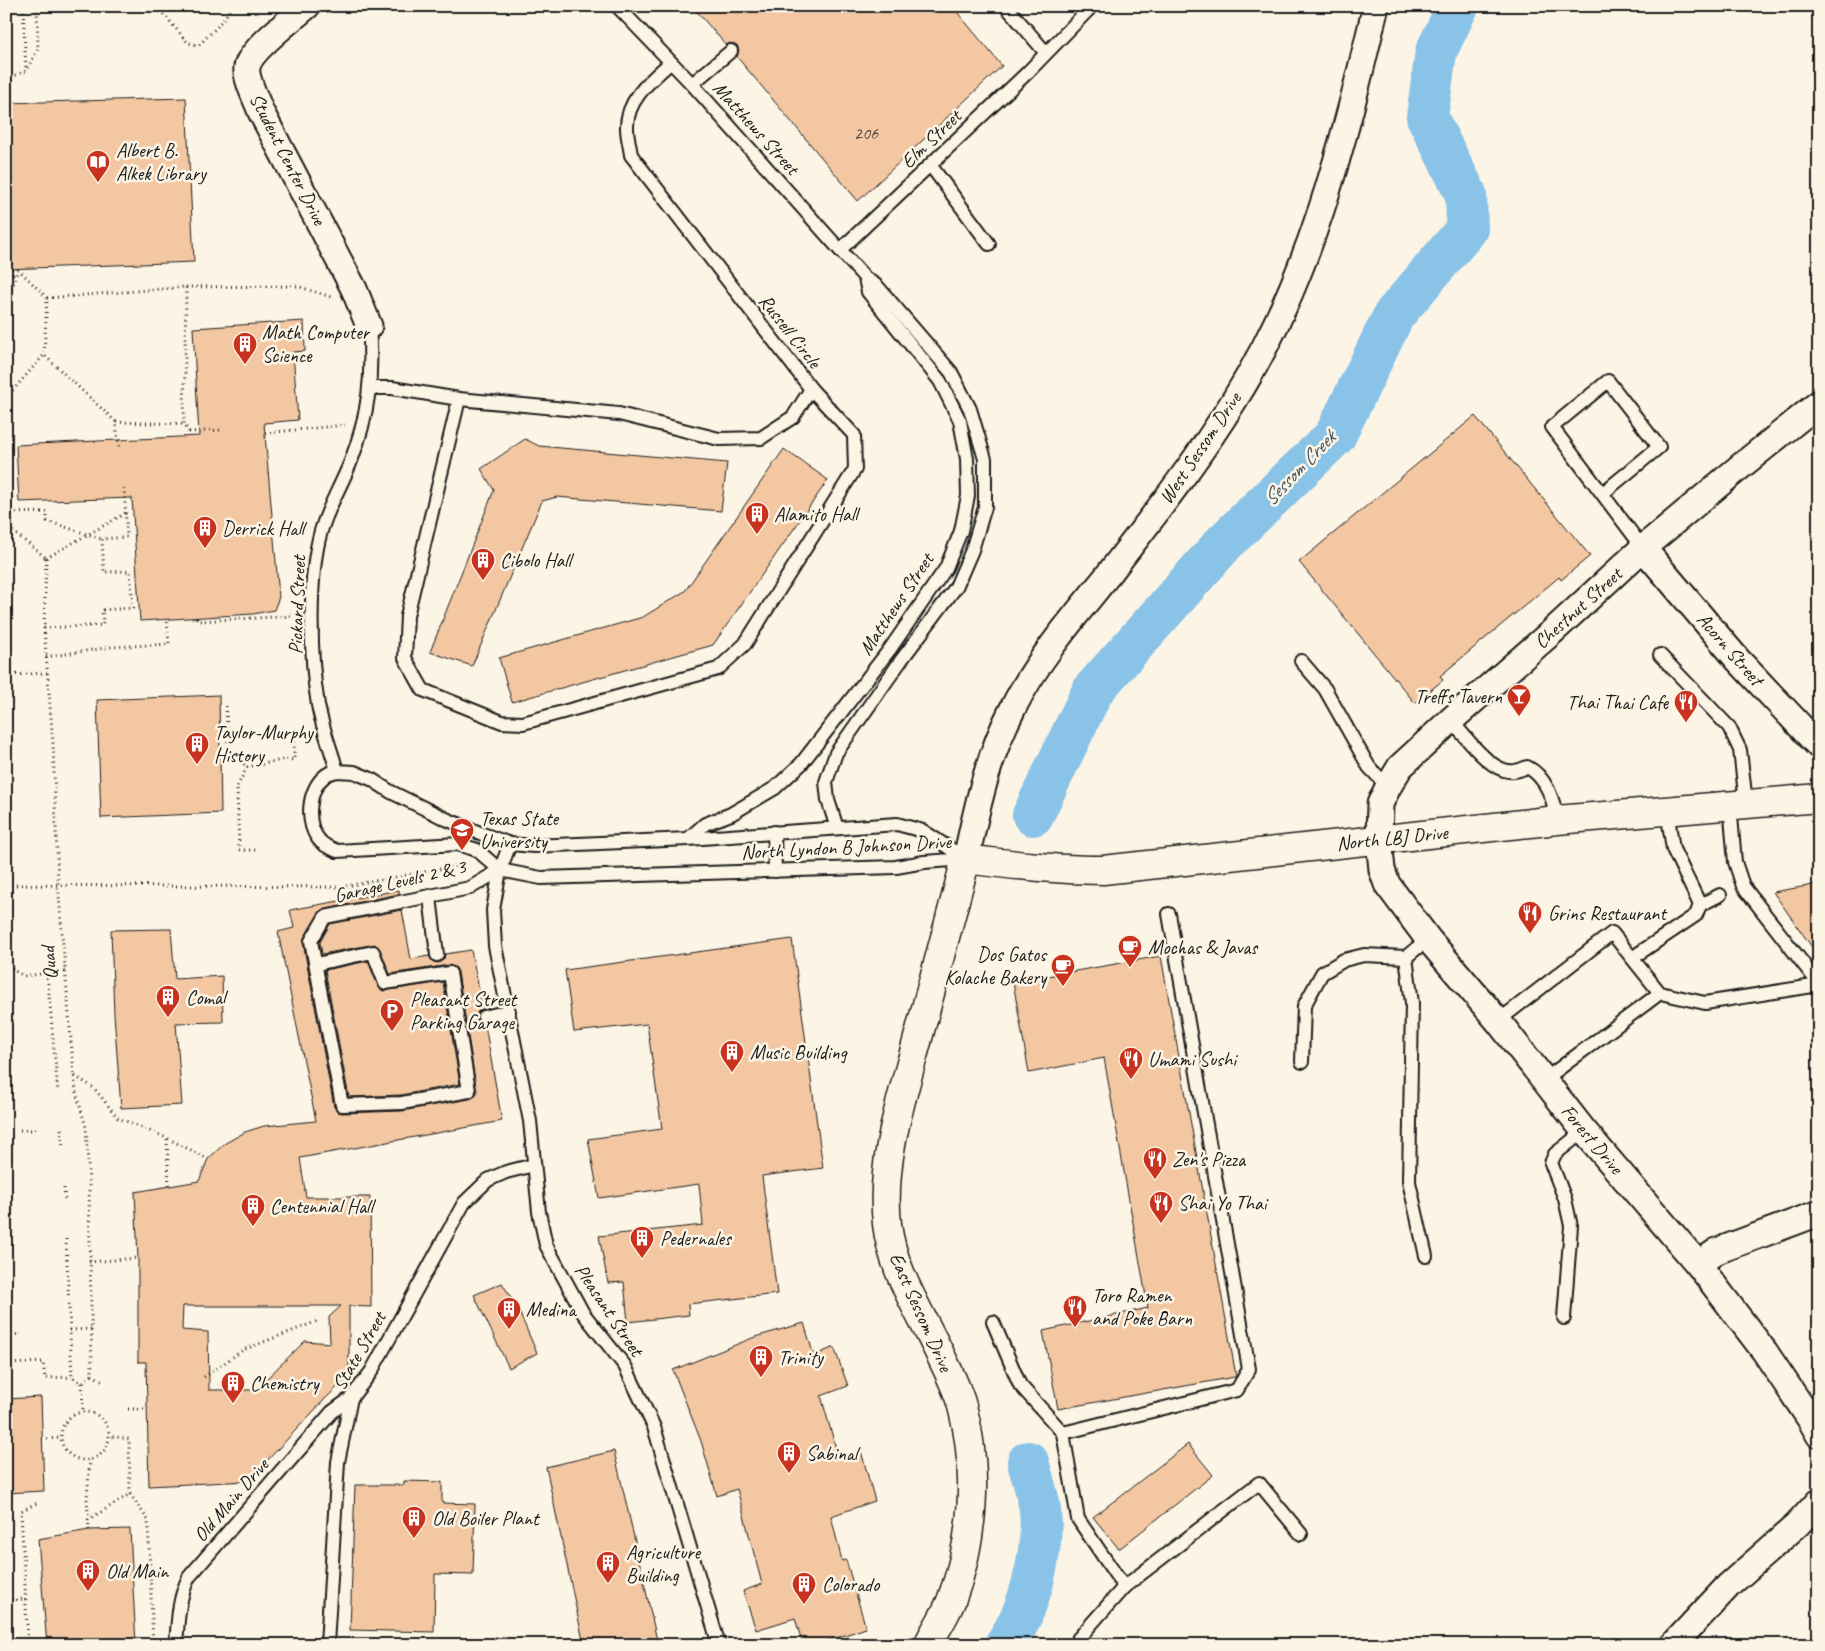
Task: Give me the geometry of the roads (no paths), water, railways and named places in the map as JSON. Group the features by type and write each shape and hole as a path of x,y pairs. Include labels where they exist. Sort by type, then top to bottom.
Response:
{"street":[{"name":"Student Center Drive","path":"307,6 257,51 247,67 249,81 261,112 354,289 369,326"},
{"name":"West Sessom Drive","path":"966,859 982,784 1012,708 1031,676 1064,631 1163,504 1208,441 1236,398 1267,342 1319,218 1339,154 1376,6"},
{"name":"Chestnut Street","path":"1379,839 1380,804 1400,767 1643,548 1819,403"},
{"name":"Acorn Street","path":"1643,548 1738,660 1819,746"},
{"name":"North LBJ Drive","path":"966,859 1057,870 1103,870 1557,820 1819,798"},
{"name":"Forest Drive","path":"1379,839 1382,870 1387,884 1428,939 1498,1021 1584,1130 1698,1264 1765,1352 1819,1435"},
{"name":"East Sessom Drive","path":"928,1645 950,1601 967,1546 972,1490 971,1448 962,1405 937,1348 902,1277 893,1251 887,1225 887,1174 897,1114 966,859"},
{"path":"1698,1264 1717,1251 1819,1213"},
{"path":"1673,1645 1729,1585 1797,1525 1819,1502"}],"lane":[{"name":"Matthews Street","path":"617,6 692,84 865,278 877,286 951,372 970,409 985,458 985,507 972,550 956,587 902,659 836,753 826,782 828,800 837,828"},
{"path":"1006,6 1046,53"},
{"name":"Elm Street","path":"840,250 931,166 1092,6"},
{"path":"692,84 731,50"},
{"name":"Russell Circle","path":"370,388 392,388 459,399 619,414 719,439 761,438 793,417 811,389 631,155 626,127 631,103 653,78 670,63"},
{"path":"931,166 989,244"},
{"name":"Matthews Street","path":"688,839 705,824 732,814 775,788 801,764 890,649 946,568 961,531 968,496 967,459 960,421 940,381 868,292 865,278"},
{"name":"Pickard Street","path":"337,770 318,706 312,649 315,566 321,530 362,430 370,388 372,357 369,326"},
{"path":"1602,493 1659,446 1608,381 1552,427 1643,548"},
{"path":"459,399 407,616 406,658 423,690 502,722 523,723 718,669 745,644 855,469 854,435 811,389"},
{"path":"1498,1021 1612,933 1660,993 1705,1003 1819,984 1744,886 1734,862 1740,750 1729,727 1660,655"},
{"path":"1301,661 1325,690 1369,767 1388,787"},
{"path":"1451,720 1491,763 1504,770 1515,771 1527,767 1536,772 1554,801 1557,820"},
{"name":"North Lyndon B Johnson Drive","path":"337,770 354,772 371,779 391,792 446,819 510,844 534,846 688,839 897,824 923,832 966,859 924,862 896,867 541,878 500,870 477,850 458,844 337,851 318,840 312,830 310,813 312,798 318,783 326,775 337,770"},
{"path":"1667,811 1673,849 1700,905"},
{"path":"774,832 774,871"},
{"name":"Pleasant Street","path":"510,844 500,870 493,910 495,946 530,1121 539,1212 546,1245 583,1313 625,1366 654,1427 719,1645"},
{"name":"Garage Levels 2 & 3","path":"316,964 373,952 385,983 450,973 469,1091 402,1103 342,1105 316,964 312,941 324,917 470,888 500,870"},
{"path":"1632,958 1696,915 1700,905 1720,895"},
{"path":"430,897 437,955"},
{"path":"1062,1433 1237,1390 1249,1369 1169,914"},
{"path":"1302,1062 1304,1006 1322,973 1344,960 1364,955 1406,957 1428,939"},
{"path":"1406,957 1412,1002 1409,1182 1426,1256"},
{"path":"1544,1080 1660,993"},
{"path":"484,1017 508,1011"},
{"path":"1564,1318 1571,1226 1565,1199 1551,1163 1555,1154 1584,1130"},
{"name":"State Street","path":"327,1645 338,1462 351,1398 371,1372 464,1203 488,1180 506,1172 534,1165"},
{"path":"993,1322 1020,1385 1062,1433 1078,1520 1124,1587"},
{"name":"Old Main Drive","path":"176,1645 182,1590 189,1577 332,1412 351,1398"},
{"path":"1078,1639 1124,1587 1259,1483 1301,1534"}],"waterway":[{"name":"Sessom Creek","path":"1033,815 1093,690 1225,542 1335,436 1394,315 1467,229 1466,194 1427,117 1436,52 1458,6"},
{"name":"Sessom Creek","path":"1005,1645 1022,1615 1028,1598 1040,1544 1040,1510 1028,1462"}],"place":[{"name":"Albert B. Alkek Library","path":"98,183"},
{"name":"Math Computer Science","path":"245,365"},
{"name":"Alamito Hall","path":"757,535"},
{"name":"Derrick Hall","path":"205,549"},
{"name":"Cibolo Hall","path":"483,581"},
{"name":"Treffs Tavern","path":"1519,717"},
{"name":"Thai Thai Cafe","path":"1686,723"},
{"name":"Taylor-Murphy History","path":"197,765"},
{"name":"Texas State University","path":"462,851"},
{"name":"Grins Restaurant","path":"1530,934"},
{"name":"Mochas & Javas","path":"1130,968"},
{"name":"Dos Gatos Kolache Bakery","path":"1063,987"},
{"name":"Comal","path":"168,1018"},
{"name":"Pleasant Street Parking Garage","path":"392,1032"},
{"name":"Music Building","path":"732,1073"},
{"name":"Umami Sushi","path":"1131,1080"},
{"name":"Zen's Pizza","path":"1155,1180"},
{"name":"Shai Yo Thai","path":"1161,1224"},
{"name":"Centennial Hall","path":"253,1227"},
{"name":"Pedernales","path":"642,1259"},
{"name":"Toro Ramen and Poke Barn","path":"1075,1328"},
{"name":"Medina","path":"509,1330"},
{"name":"Trinity","path":"761,1378"},
{"name":"Chemistry","path":"233,1404"},
{"name":"Sabinal","path":"789,1474"},
{"name":"Old Boiler Plant","path":"414,1539"},
{"name":"Agriculture Building","path":"608,1584"},
{"name":"Old Main","path":"88,1592"},
{"name":"Colorado","path":"804,1605"}]}
